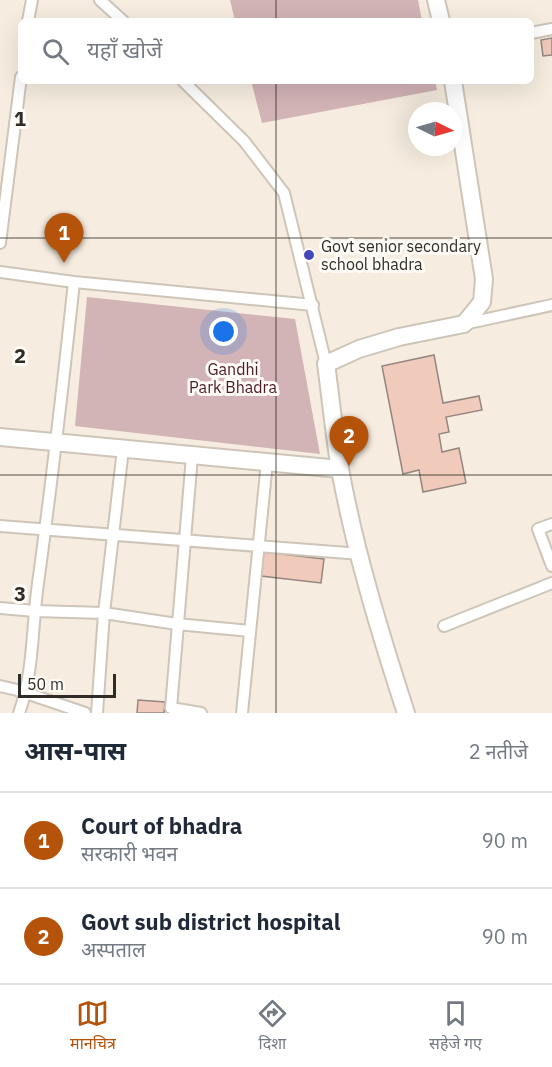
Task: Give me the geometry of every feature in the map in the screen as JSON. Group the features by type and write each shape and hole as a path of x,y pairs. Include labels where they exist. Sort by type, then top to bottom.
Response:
{"main road":[{"path":"436,0 440,18"},
{"path":"406,713 383,642 340,469 326,364 359,349 399,337 464,324 482,302 484,279 453,84"},
{"path":"0,437 340,469"}],"street":[{"path":"29,18 32,0"},
{"path":"100,0 120,18"},
{"path":"534,32 552,29"},
{"path":"0,243 20,84"},
{"path":"186,84 244,141 284,193 326,364"},
{"path":"0,273 313,305"},
{"path":"19,713 27,693 34,611 57,442 74,282"},
{"path":"464,324 552,305"},
{"path":"97,713 104,613 123,449"},
{"path":"192,456 171,708 201,713"},
{"path":"242,713 267,462"},
{"path":"552,524 538,529 552,566"},
{"path":"0,526 361,554"},
{"path":"444,626 552,583"},
{"path":"0,608 104,613 177,624 250,631"},
{"path":"0,687 27,693 85,713"}],"green space":[{"path":"230,0 418,0 421,18 234,18"},
{"path":"252,84 436,84 437,90 262,123"},
{"name":"Gandhi Park Bhadra","path":"87,297 295,319 320,454 75,426"}],"building":[{"path":"552,38 552,55 543,56 541,40"},
{"path":"434,355 443,403 479,396 482,410 446,417 449,432 439,434 442,452 459,448 466,483 423,492 419,470 403,474 382,366"},
{"path":"264,552 324,559 321,583 261,576"},
{"path":"138,700 165,702 164,713 137,713"}],"place":[{"name":"Govt senior secondary school bhadra","path":"309,255"},
{"name":"Court of bhadra","path":"64,263"},
{"name":"Govt sub district hospital","path":"349,466"}]}
